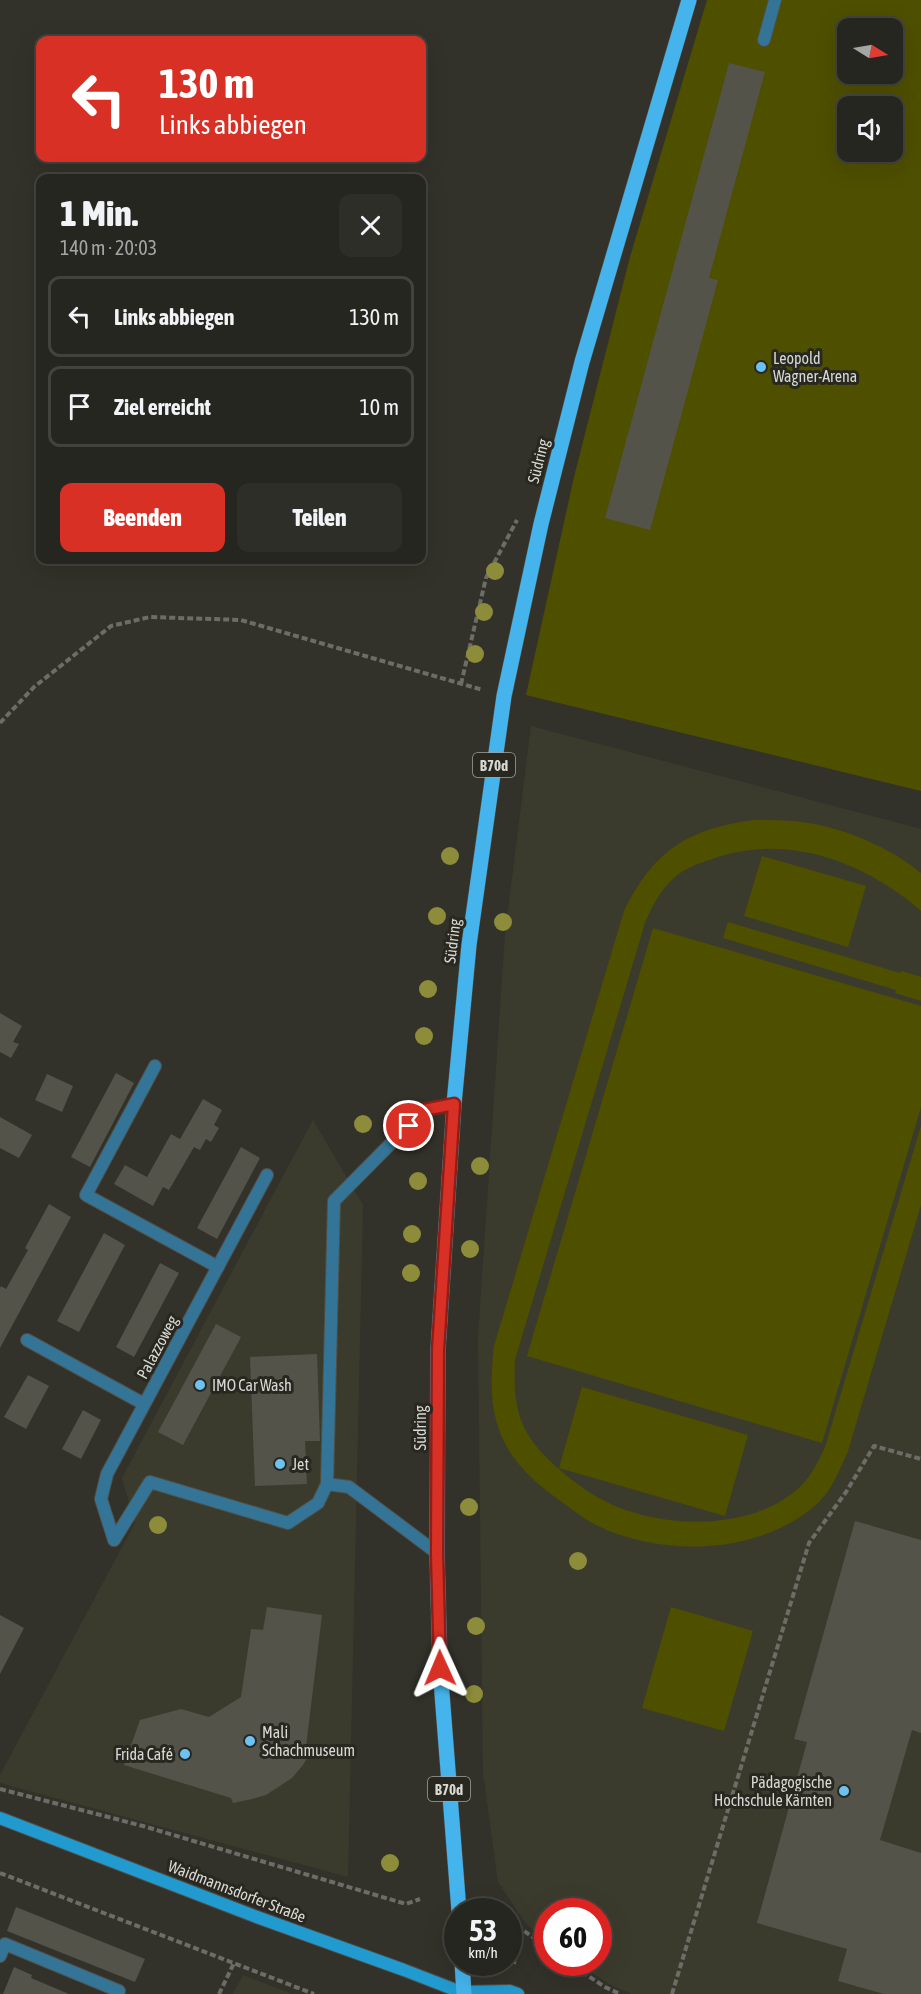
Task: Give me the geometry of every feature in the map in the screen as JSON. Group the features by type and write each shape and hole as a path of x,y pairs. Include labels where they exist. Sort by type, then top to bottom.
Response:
{"main road":[{"name":"Südring","path":"458,1898 440,1668 437,1553 438,1350 454,1104 469,945 504,696 541,524 582,362 689,0"},
{"path":"463,1976 464,1993"}],"street":[{"path":"764,40 775,0"},
{"path":"155,1066 86,1195 218,1267"},
{"path":"437,1553 349,1486 327,1484 334,1201 424,1110 454,1104"},
{"name":"Palazzoweg","path":"267,1175 107,1474 101,1498 114,1540 150,1482 288,1522 318,1503 327,1484"},
{"path":"27,1340 144,1404"},
{"name":"Waidmannsdorfer Straße","path":"0,1818 254,1916 464,1993 510,1991 518,1994"},
{"path":"0,1956 4,1944 119,1991"}],"path":[{"path":"461,684 486,578 519,516"},
{"path":"0,723 34,687 111,626 150,617 241,620 504,696"},
{"path":"672,1994 809,1543 846,1492 874,1446 921,1459"},
{"path":"0,1789 143,1826 406,1904 420,1899"},
{"path":"0,1872 314,1994"},
{"path":"219,1994 234,1963"},
{"path":"588,1976 620,1994"}],"shaded area":[{"name":"Leopold Wagner-Arena","path":"707,0 921,0 921,791 526,695 574,477 630,257"},
{"path":"531,726 921,829 921,1994 632,1994 597,1976 612,1976 612,1898 534,1898 534,1930 522,1918 522,1898 509,1898 498,1882 483,1772 478,1338 505,935"},
{"path":"754,820 795,821 819,825 846,832 899,857 921,873 921,911 875,878 850,866 823,856 796,851 768,849 740,851 712,859 683,871 661,892 645,923 515,1360 516,1403 527,1433 544,1455 580,1486 620,1508 642,1515 690,1522 714,1521 761,1511 783,1500 805,1482 825,1447 921,1126 921,1205 848,1451 836,1478 824,1497 796,1520 770,1533 741,1541 711,1546 651,1543 622,1536 587,1520 525,1472 505,1443 496,1421 492,1400 494,1346 624,911 635,890 648,873 675,846 710,830"},
{"path":"762,856 866,886 848,947 744,916"},
{"path":"728,922 900,973 902,971 921,977 921,1001 895,993 896,990 723,938"},
{"path":"653,928 921,1006 921,1107 822,1443 527,1356"},
{"path":"313,1120 363,1205 348,1877 0,1783 0,1775 135,1523 122,1478"},
{"path":"582,1387 748,1435 725,1516 559,1468"},
{"path":"671,1607 753,1631 724,1731 642,1708"},
{"path":"243,1975 292,1994 233,1994"}],"building":[{"path":"729,63 765,72 709,278 718,280 650,530 605,518"},
{"path":"0,1013 22,1026 13,1042 19,1044 11,1058 0,1052"},
{"path":"116,1073 134,1083 90,1167 71,1157"},
{"path":"47,1074 73,1086 62,1112 35,1100"},
{"path":"203,1099 222,1110 214,1125 219,1128 211,1142 206,1139 200,1150 194,1147 169,1190 163,1187 153,1206 114,1184 125,1165 147,1177 171,1134 180,1139"},
{"path":"0,1117 32,1135 19,1158 0,1148"},
{"path":"241,1147 260,1158 217,1239 197,1228"},
{"path":"49,1204 71,1217 0,1348 0,1288 1,1286 6,1289 28,1250 25,1248"},
{"path":"104,1233 125,1245 79,1332 57,1321"},
{"path":"160,1263 179,1273 134,1357 116,1347"},
{"name":"IMO Car Wash","path":"216,1324 241,1337 183,1445 158,1432"},
{"path":"317,1354 320,1441 305,1441 307,1484 255,1486 250,1357"},
{"path":"28,1375 49,1386 26,1429 4,1417"},
{"path":"83,1410 101,1420 81,1459 62,1449"},
{"name":"Pädagogische Hochschule Kärnten","path":"855,1521 921,1540 921,1733 912,1730 880,1840 921,1853 921,1994 884,1994 838,1981 847,1949 757,1923 807,1742 794,1739"},
{"path":"267,1607 322,1615 306,1747 310,1753 292,1778 266,1795 233,1803 231,1798 124,1765 140,1720 181,1709 209,1717 241,1697 251,1629 263,1630"},
{"path":"0,1615 24,1628 0,1674"},
{"path":"16,1907 145,1959 135,1982 7,1931"},
{"path":"14,1967 32,1975 31,1978 69,1994 3,1994"}],"place":[{"name":"Leopold Wagner-Arena","path":"761,367"},
{"name":"IMO Car Wash","path":"200,1385"},
{"name":"Jet","path":"280,1464"},
{"name":"Mali Schachmuseum","path":"250,1741"},
{"name":"Frida Café","path":"185,1754"},
{"name":"Pädagogische Hochschule Kärnten","path":"844,1791"}],"route":[{"path":"409,1126 424,1110 454,1104 438,1350 437,1553 440,1668"}]}
